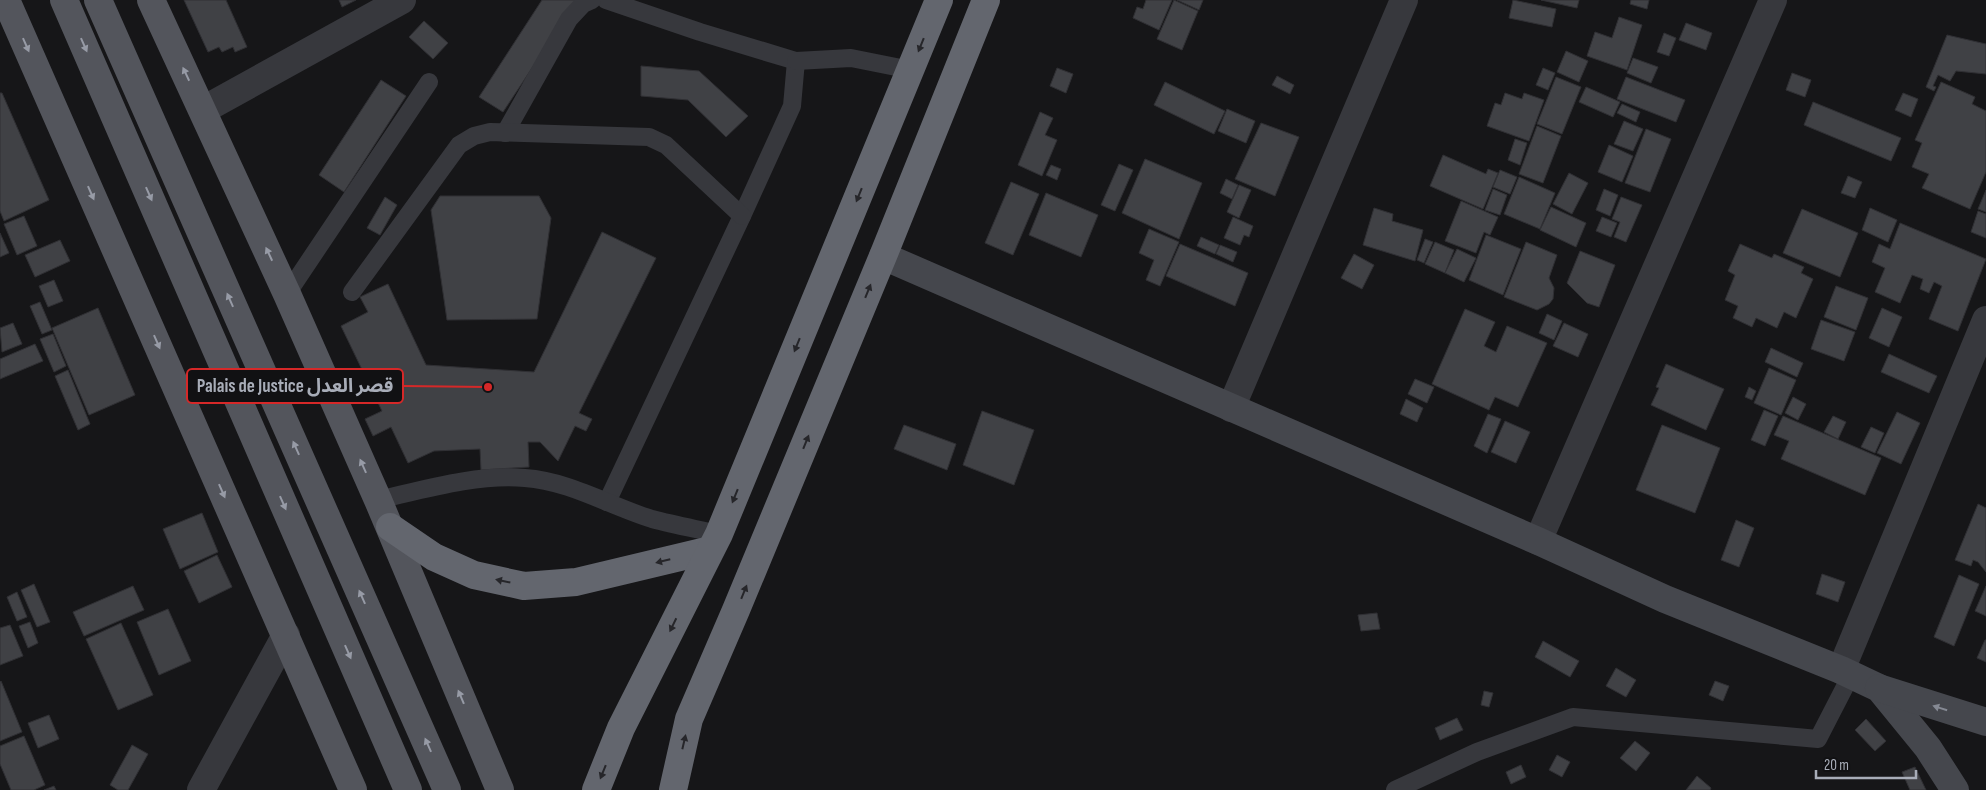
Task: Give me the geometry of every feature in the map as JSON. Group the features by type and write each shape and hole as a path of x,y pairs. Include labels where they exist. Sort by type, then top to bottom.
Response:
{"highway":[{"path":"596,790 621,728 715,542 939,0"},
{"path":"673,790 689,719 883,256 986,0"},
{"path":"390,527 434,557 474,575 524,586 576,582 715,542"}],"main road":[{"path":"64,0 408,790"},
{"path":"98,0 447,790"},
{"path":"151,0 288,294 390,527 500,790"},
{"path":"5,4 353,790"}],"street":[{"path":"203,110 402,0"},
{"path":"1230,408 1404,0"},
{"path":"1538,541 1773,0"},
{"path":"883,256 1538,541 1665,599 1879,688 1986,722"},
{"path":"1846,673 1986,320"},
{"path":"201,790 286,635"},
{"path":"1879,688 1928,748 1955,790"}],"lane":[{"path":"505,133 569,20 583,4 592,0"},
{"path":"606,0 700,32 796,61 851,58 911,70"},
{"path":"608,502 792,106 796,61"},
{"path":"288,294 429,82"},
{"path":"352,292 459,145 474,136 490,132 649,137 666,144 742,216"},
{"path":"378,500 456,483 492,478 525,478 550,482 715,542"},
{"path":"1395,790 1478,752 1574,717 1818,739 1846,673"}],"building":[{"path":"184,0 226,0 247,47 235,52 233,47 222,52 219,47 208,52"},
{"path":"339,0 356,0 342,7"},
{"path":"542,0 577,0 503,112 479,97"},
{"path":"1146,0 1172,0 1159,30 1133,18 1137,7 1143,9"},
{"path":"1174,0 1198,11 1182,50 1157,39"},
{"path":"1177,0 1203,0 1199,10"},
{"path":"1513,0 1556,9 1552,27 1509,18"},
{"path":"1541,0 1579,0 1577,8"},
{"path":"1631,0 1649,0 1647,9 1630,4"},
{"path":"1619,17 1642,25 1627,70 1587,56 1595,32 1612,38"},
{"path":"424,21 448,43 433,59 409,37"},
{"path":"1686,23 1712,33 1706,50 1679,40"},
{"path":"1664,33 1676,38 1669,56 1657,52"},
{"path":"1947,35 1986,44 1986,74 1956,71 1950,81 1938,75 1933,86 1936,87 1934,91 1926,87"},
{"path":"1566,51 1588,61 1579,82 1557,72"},
{"path":"1633,58 1658,67 1651,83 1627,73"},
{"path":"641,66 699,71 748,116 726,137 688,100 641,96"},
{"path":"1057,68 1073,74 1066,93 1050,86"},
{"path":"1543,68 1555,73 1548,90 1536,85"},
{"path":"1792,73 1811,80 1805,97 1786,90"},
{"path":"1277,76 1294,85 1290,94 1272,85"},
{"path":"1556,77 1581,87 1562,134 1537,124"},
{"path":"1626,77 1685,100 1676,122 1617,99"},
{"path":"381,80 406,96 344,192 319,175"},
{"path":"1165,82 1225,111 1214,134 1154,105"},
{"path":"1941,82 1975,97 1972,104 1986,111 1986,172 1970,209 1922,188 1929,174 1912,167 1922,143 1915,140"},
{"path":"1586,87 1620,102 1613,117 1579,102"},
{"path":"0,93 2,93 49,200 4,221 0,211"},
{"path":"1505,93 1522,99 1524,93 1544,100 1529,141 1487,126 1495,103 1501,105"},
{"path":"1903,93 1918,99 1911,117 1895,110"},
{"path":"1813,102 1901,138 1891,161 1804,125"},
{"path":"1622,104 1640,112 1636,122 1617,113"},
{"path":"1227,109 1255,121 1246,143 1218,131"},
{"path":"1040,112 1053,118 1045,135 1057,140 1042,176 1018,165"},
{"path":"1624,121 1643,129 1633,151 1614,144"},
{"path":"1261,123 1299,137 1275,196 1235,179"},
{"path":"1537,126 1561,136 1543,183 1519,174"},
{"path":"1646,129 1671,139 1650,192 1625,183"},
{"path":"1515,139 1527,143 1520,165 1508,160"},
{"path":"1609,145 1633,156 1622,182 1598,172"},
{"path":"1443,155 1486,174 1488,169 1498,173 1483,209 1430,186"},
{"path":"1145,159 1202,183 1179,239 1122,213"},
{"path":"1119,164 1133,170 1115,211 1101,205"},
{"path":"1051,165 1061,169 1057,180 1046,175"},
{"path":"1500,170 1517,177 1510,194 1493,187"},
{"path":"1569,173 1588,183 1572,214 1553,204"},
{"path":"1848,176 1862,182 1855,198 1841,193"},
{"path":"1519,177 1555,193 1540,229 1504,214"},
{"path":"1226,179 1238,185 1232,199 1220,193"},
{"path":"1011,182 1039,194 1013,255 985,243"},
{"path":"1239,185 1251,190 1239,218 1227,212"},
{"path":"1493,189 1507,195 1500,215 1485,210"},
{"path":"1604,189 1618,195 1610,216 1596,210"},
{"path":"1986,190 1986,212 1978,209"},
{"path":"1046,193 1098,215 1081,257 1029,235"},
{"path":"440,196 539,196 551,218 537,319 447,320 431,210"},
{"path":"385,197 397,205 380,235 367,228"},
{"path":"1621,197 1642,205 1626,242 1614,237 1620,222 1612,219"},
{"path":"1461,201 1498,217 1490,235 1484,232 1476,253 1445,241"},
{"path":"1551,207 1586,223 1576,247 1540,230"},
{"path":"1374,208 1393,214 1392,221 1423,230 1415,261 1363,245"},
{"path":"1870,208 1897,220 1888,242 1862,230"},
{"path":"1802,209 1858,233 1840,277 1783,253"},
{"path":"1978,211 1986,214 1986,238 1971,232"},
{"path":"24,216 37,246 17,255 4,224"},
{"path":"1233,217 1253,226 1249,237 1244,235 1240,245 1224,238"},
{"path":"1602,217 1617,223 1611,237 1596,231"},
{"path":"1900,223 1986,259 1958,331 1929,319 1942,286 1934,282 1929,293 1920,289 1923,279 1912,275 1900,303 1875,292 1885,268 1872,262 1879,244 1890,249"},
{"path":"1149,229 1179,242 1160,286 1146,280 1154,260 1139,253"},
{"path":"602,232 656,258 579,413 592,419 586,431 575,426 558,461 540,442 528,442 529,467 481,470 480,449 434,451 408,463 391,427 373,436 365,419 382,411 341,326 368,312 360,297 388,284 426,365 534,372"},
{"path":"0,233 9,253 0,257"},
{"path":"1486,235 1521,249 1503,295 1469,280"},
{"path":"1201,237 1219,245 1215,254 1197,246"},
{"path":"1425,239 1433,242 1424,263 1417,260"},
{"path":"60,240 70,261 35,277 25,255"},
{"path":"1435,242 1454,250 1445,273 1425,264"},
{"path":"1526,242 1557,255 1549,278 1554,288 1553,299 1549,304 1537,310 1504,297"},
{"path":"1180,244 1248,273 1235,306 1166,276"},
{"path":"1740,244 1772,258 1774,254 1804,267 1801,273 1813,279 1796,318 1784,312 1777,328 1756,318 1752,327 1733,318 1738,306 1725,300 1735,275 1728,271"},
{"path":"1220,245 1237,252 1233,262 1216,254"},
{"path":"1457,249 1476,258 1464,282 1445,273"},
{"path":"1580,251 1615,265 1599,307 1587,303 1567,283"},
{"path":"1354,254 1374,265 1362,289 1341,278"},
{"path":"54,280 63,301 48,307 39,286"},
{"path":"1836,286 1868,298 1856,330 1824,317"},
{"path":"40,302 52,330 42,334 30,306"},
{"path":"98,308 135,395 89,415 52,328"},
{"path":"1882,308 1902,317 1889,347 1869,338"},
{"path":"1465,309 1495,322 1484,346 1496,352 1507,326 1547,343 1518,407 1495,397 1489,410 1432,384"},
{"path":"1547,314 1562,321 1554,340 1539,333"},
{"path":"1821,320 1855,332 1844,361 1811,349"},
{"path":"13,323 22,344 2,352 0,328"},
{"path":"1564,323 1588,334 1578,357 1553,346"},
{"path":"53,334 66,366 54,372 40,339"},
{"path":"35,344 43,361 0,379 0,359"},
{"path":"1771,348 1803,363 1797,377 1765,362"},
{"path":"1889,354 1937,376 1929,393 1881,372"},
{"path":"1666,364 1724,389 1706,430 1651,405 1659,388 1656,387"},
{"path":"1769,368 1796,380 1781,415 1754,403"},
{"path":"68,370 90,424 78,430 55,376"},
{"path":"1415,379 1434,387 1427,403 1408,394"},
{"path":"1749,387 1756,391 1752,400 1745,397"},
{"path":"1793,397 1806,404 1798,420 1785,413"},
{"path":"1406,399 1423,408 1417,422 1400,414"},
{"path":"1764,410 1778,416 1765,446 1751,440"},
{"path":"982,411 1034,430 1014,485 963,465"},
{"path":"1897,412 1920,423 1901,464 1877,453"},
{"path":"1488,414 1501,419 1487,453 1474,446"},
{"path":"1783,416 1881,458 1865,495 1781,459 1789,441 1774,435"},
{"path":"1833,416 1846,422 1838,439 1824,432"},
{"path":"1505,421 1530,432 1516,463 1491,452"},
{"path":"904,425 956,444 947,470 894,449"},
{"path":"1662,425 1720,448 1695,513 1636,490"},
{"path":"1871,427 1884,433 1875,453 1861,447"},
{"path":"1978,504 1986,508 1986,572 1978,562 1973,560 1971,566 1955,560"},
{"path":"202,513 218,552 180,569 163,529"},
{"path":"1736,520 1754,528 1739,567 1721,560"},
{"path":"217,555 232,587 199,603 184,571"},
{"path":"1822,574 1845,582 1838,602 1816,594"},
{"path":"1959,575 1979,584 1954,646 1934,637"},
{"path":"34,584 50,622 37,627 21,590"},
{"path":"133,586 144,610 84,636 73,612"},
{"path":"1986,586 1986,616 1975,611"},
{"path":"17,592 27,617 17,621 7,597"},
{"path":"168,609 191,661 159,675 137,622"},
{"path":"1377,613 1380,629 1361,631 1358,615"},
{"path":"30,622 38,643 28,648 19,626"},
{"path":"121,623 153,695 118,710 86,639"},
{"path":"10,625 23,656 0,665 0,628"},
{"path":"1986,640 1986,662 1977,658"},
{"path":"1543,641 1579,661 1570,677 1535,657"},
{"path":"1616,668 1636,680 1626,697 1606,686"},
{"path":"1715,681 1729,686 1723,701 1709,695"},
{"path":"0,682 22,732 0,741"},
{"path":"1484,691 1493,693 1489,707 1481,705"},
{"path":"49,715 59,739 38,748 28,723"},
{"path":"1457,718 1463,730 1440,740 1435,728"},
{"path":"1866,719 1886,741 1875,751 1855,730"},
{"path":"24,736 45,785 34,790 11,790 0,764 0,746"},
{"path":"1635,741 1650,753 1636,771 1620,758"},
{"path":"132,745 148,754 128,790 118,790 110,785"},
{"path":"1557,755 1570,762 1562,777 1549,770"},
{"path":"1521,765 1526,777 1511,784 1506,772"},
{"path":"1915,767 1926,790 1910,790 1902,772"},
{"path":"1697,776 1711,788 1710,790 1686,790"},
{"path":"54,786 56,790 44,790"}],"place":[{"name":"Palais de Justice قصر العدل","path":"488,387"}]}
